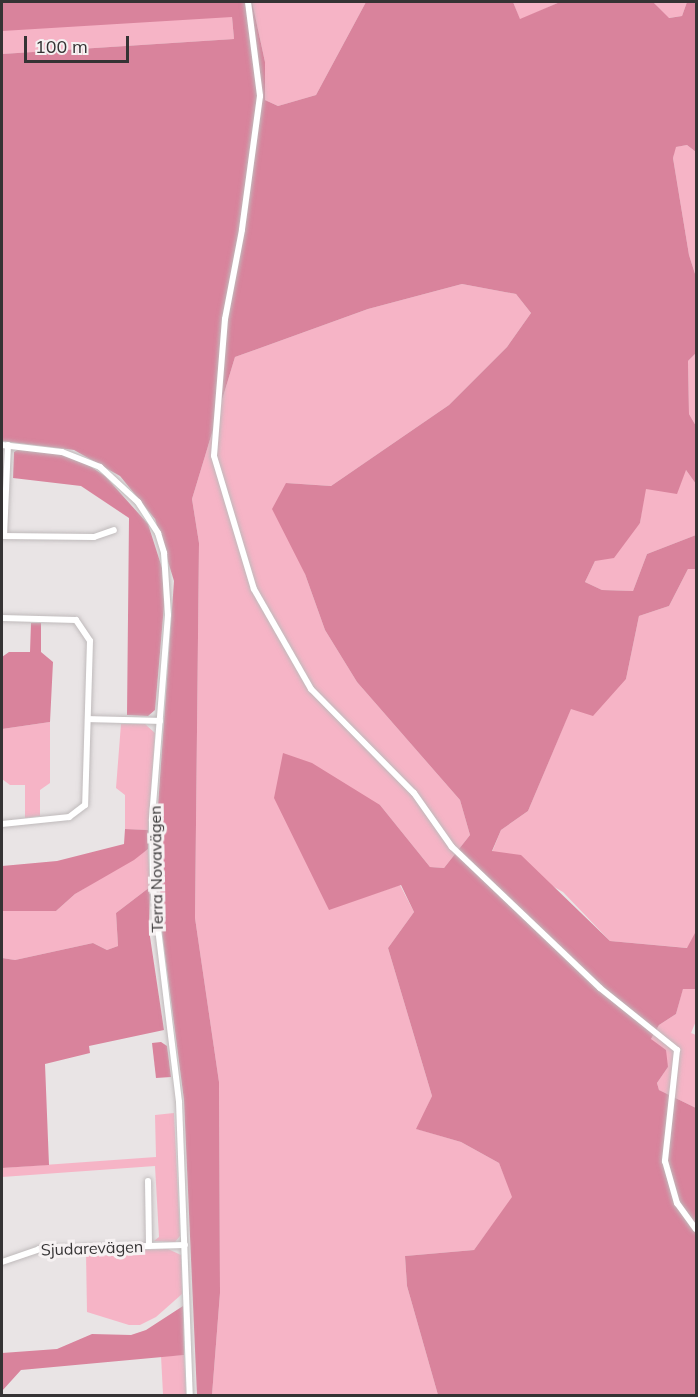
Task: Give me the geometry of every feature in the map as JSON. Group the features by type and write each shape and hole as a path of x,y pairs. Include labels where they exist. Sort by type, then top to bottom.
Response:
{"street":[{"path":"248,2 260,96 242,230 225,318 214,456 254,589 311,689 414,793 452,848 600,988 677,1050 665,1161 677,1203 696,1229"},
{"path":"5,445 3,536 94,537 114,530"},
{"name":"Terra Novavägen","path":"5,445 62,452 100,467 138,502 153,525 168,579 152,820 153,887 179,1102 190,1395"},
{"path":"2,618 70,619 81,625 90,641 87,800 80,812 69,818 2,824"},
{"path":"88,718 160,721"},
{"path":"148,1181 149,1246"},
{"name":"Sjudarevägen","path":"2,1262 39,1249 185,1245"}],"shaded area":[{"path":"2,2 232,17 234,39 2,54"},
{"path":"2,2 252,2 265,62 265,100 278,106 316,95 366,2 513,2 520,19 560,2 653,2 669,18 682,16 687,2 696,2 696,152 687,145 676,147 673,158 689,255 696,277 696,353 688,361 689,414 696,426 696,484 686,470 677,494 646,489 640,523 614,558 595,561 585,582 602,590 633,591 647,554 696,535 696,569 688,569 669,606 639,616 626,679 593,716 571,709 528,811 501,830 492,851 521,855 610,941 687,948 696,931 696,989 683,989 676,1014 659,1025 651,1039 666,1050 668,1067 657,1083 659,1090 696,1108 696,1395 438,1395 407,1286 405,1256 474,1250 512,1197 499,1163 461,1142 416,1129 432,1096 388,948 414,912 401,885 329,910 274,798 283,753 312,763 380,805 430,867 444,868 470,835 460,800 357,682 325,630 305,574 272,509 286,483 331,486 449,405 507,347 531,313 516,294 462,284 368,309 235,357 192,499 199,543 195,918 219,1082 220,1293 212,1395 197,1395 184,1100 162,931 157,820 174,581 155,519 120,476 74,450 2,441 2,54 234,39 232,17 2,31"},
{"path":"252,2 366,2 316,95 278,106 265,100 265,62"},
{"path":"513,2 560,2 520,20"},
{"path":"653,2 687,2 682,16 668,18"},
{"path":"687,145 696,152 696,277 689,255 673,158 675,147"},
{"path":"462,284 516,294 531,313 507,347 449,405 331,486 286,483 305,574 325,630 357,682 460,800 470,835 444,868 430,867 380,805 329,909 400,885 414,912 388,948 432,1096 417,1129 461,1142 499,1163 513,1197 474,1250 405,1256 407,1286 438,1395 212,1395 220,1293 219,1082 195,918 199,543 192,499 235,357 368,309"},
{"path":"696,353 696,426 689,414 688,361"},
{"path":"19,449 55,452 85,463 105,476 148,524 163,571 164,606 155,710 148,716 127,715 129,518 81,486 13,478 14,452"},
{"path":"686,470 696,484 696,535 647,554 633,591 602,590 585,582 595,561 640,523 645,489"},
{"path":"688,569 696,569 696,931 688,948 610,941 563,892 492,852 501,830 528,811 571,708 626,679 639,616 669,606"},
{"path":"31,623 41,623 41,652 53,662 50,722 2,729 2,657 9,652 30,652"},
{"path":"50,722 50,783 40,790 40,816 25,818 25,785 10,785 2,779 2,729"},
{"path":"121,724 145,724 155,733 148,830 125,829 125,795 116,788"},
{"path":"125,829 148,830 148,849 134,860 75,894 56,911 2,911 2,866 57,861 124,844"},
{"path":"148,849 150,887 116,913 118,946 107,950 93,943 15,960 2,958 2,911 56,911 75,894"},
{"path":"150,887 149,930 164,1030 89,1046 90,1053 45,1064 49,1165 2,1168 2,958 15,960 93,943 107,950 118,946 116,913"},
{"path":"683,988 696,989 696,1021 691,1033 696,1035 696,1108 659,1090 657,1083 668,1067 651,1039 659,1025 676,1014"},
{"path":"161,1042 167,1046 171,1077 156,1078 152,1043"},
{"path":"174,1113 180,1236 175,1242 154,1241 159,1237 155,1166 2,1177 2,1168 156,1157 155,1115"},
{"path":"168,1249 181,1255 182,1294 156,1317 140,1325 129,1325 87,1312 86,1252"},
{"path":"183,1306 184,1355 21,1370 2,1391 2,1353 57,1349 92,1334 131,1335 146,1330"},
{"path":"184,1355 186,1395 163,1396 161,1356"}]}
